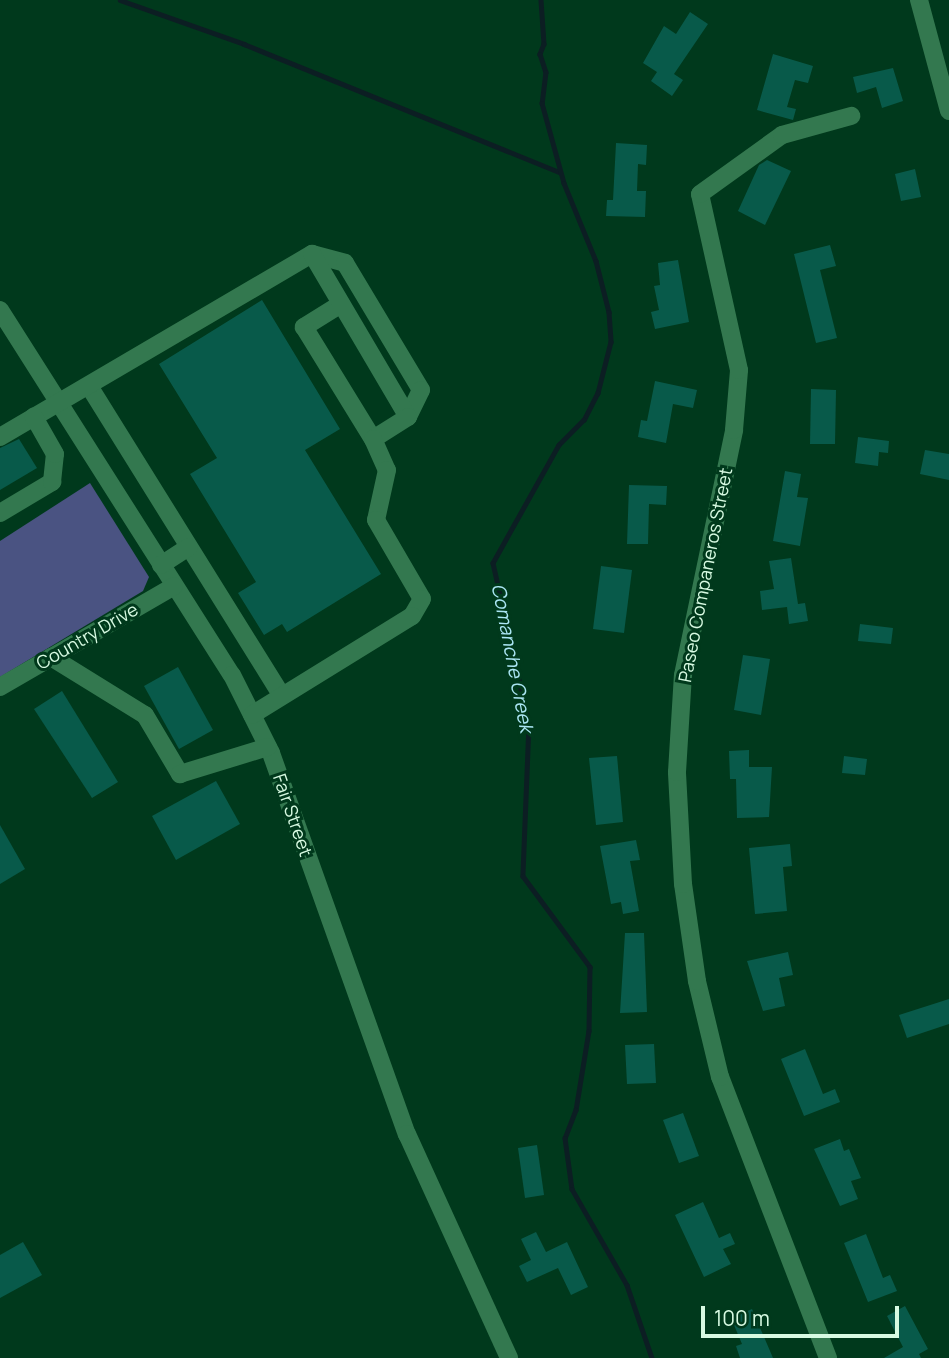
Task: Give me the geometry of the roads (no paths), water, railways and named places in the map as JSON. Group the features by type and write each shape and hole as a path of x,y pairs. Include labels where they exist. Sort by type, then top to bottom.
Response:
{"street":[{"path":"919,0 949,111"},
{"name":"Paseo Companeros Street","path":"828,1358 719,1077 697,981 683,884 677,772 683,675 734,430 739,370 700,194 782,135 851,116"},
{"path":"312,254 408,416"},
{"path":"0,437 312,254 345,263 421,390 408,416 373,439"},
{"path":"252,715 412,616 422,599 376,520 387,470 373,439 304,327 341,304"},
{"name":"Fair Street","path":"0,310 174,586 252,715 268,747 407,1134 509,1358"},
{"path":"89,386 282,696"},
{"path":"0,513 52,482 55,454 34,417"},
{"path":"161,565 189,547"},
{"name":"Country Drive","path":"0,687 174,586"},
{"path":"51,657 145,715 180,774 268,747"}],"waterway":[{"path":"120,0 244,44 560,172"},
{"name":"Comanche Creek","path":"541,0 544,44 540,54 546,72 542,103 564,183 596,261 609,312 611,342 598,393 584,420 559,445 493,563 529,724 523,876 590,967 589,1031 576,1110 565,1138 572,1189 627,1285 652,1358"}]}
